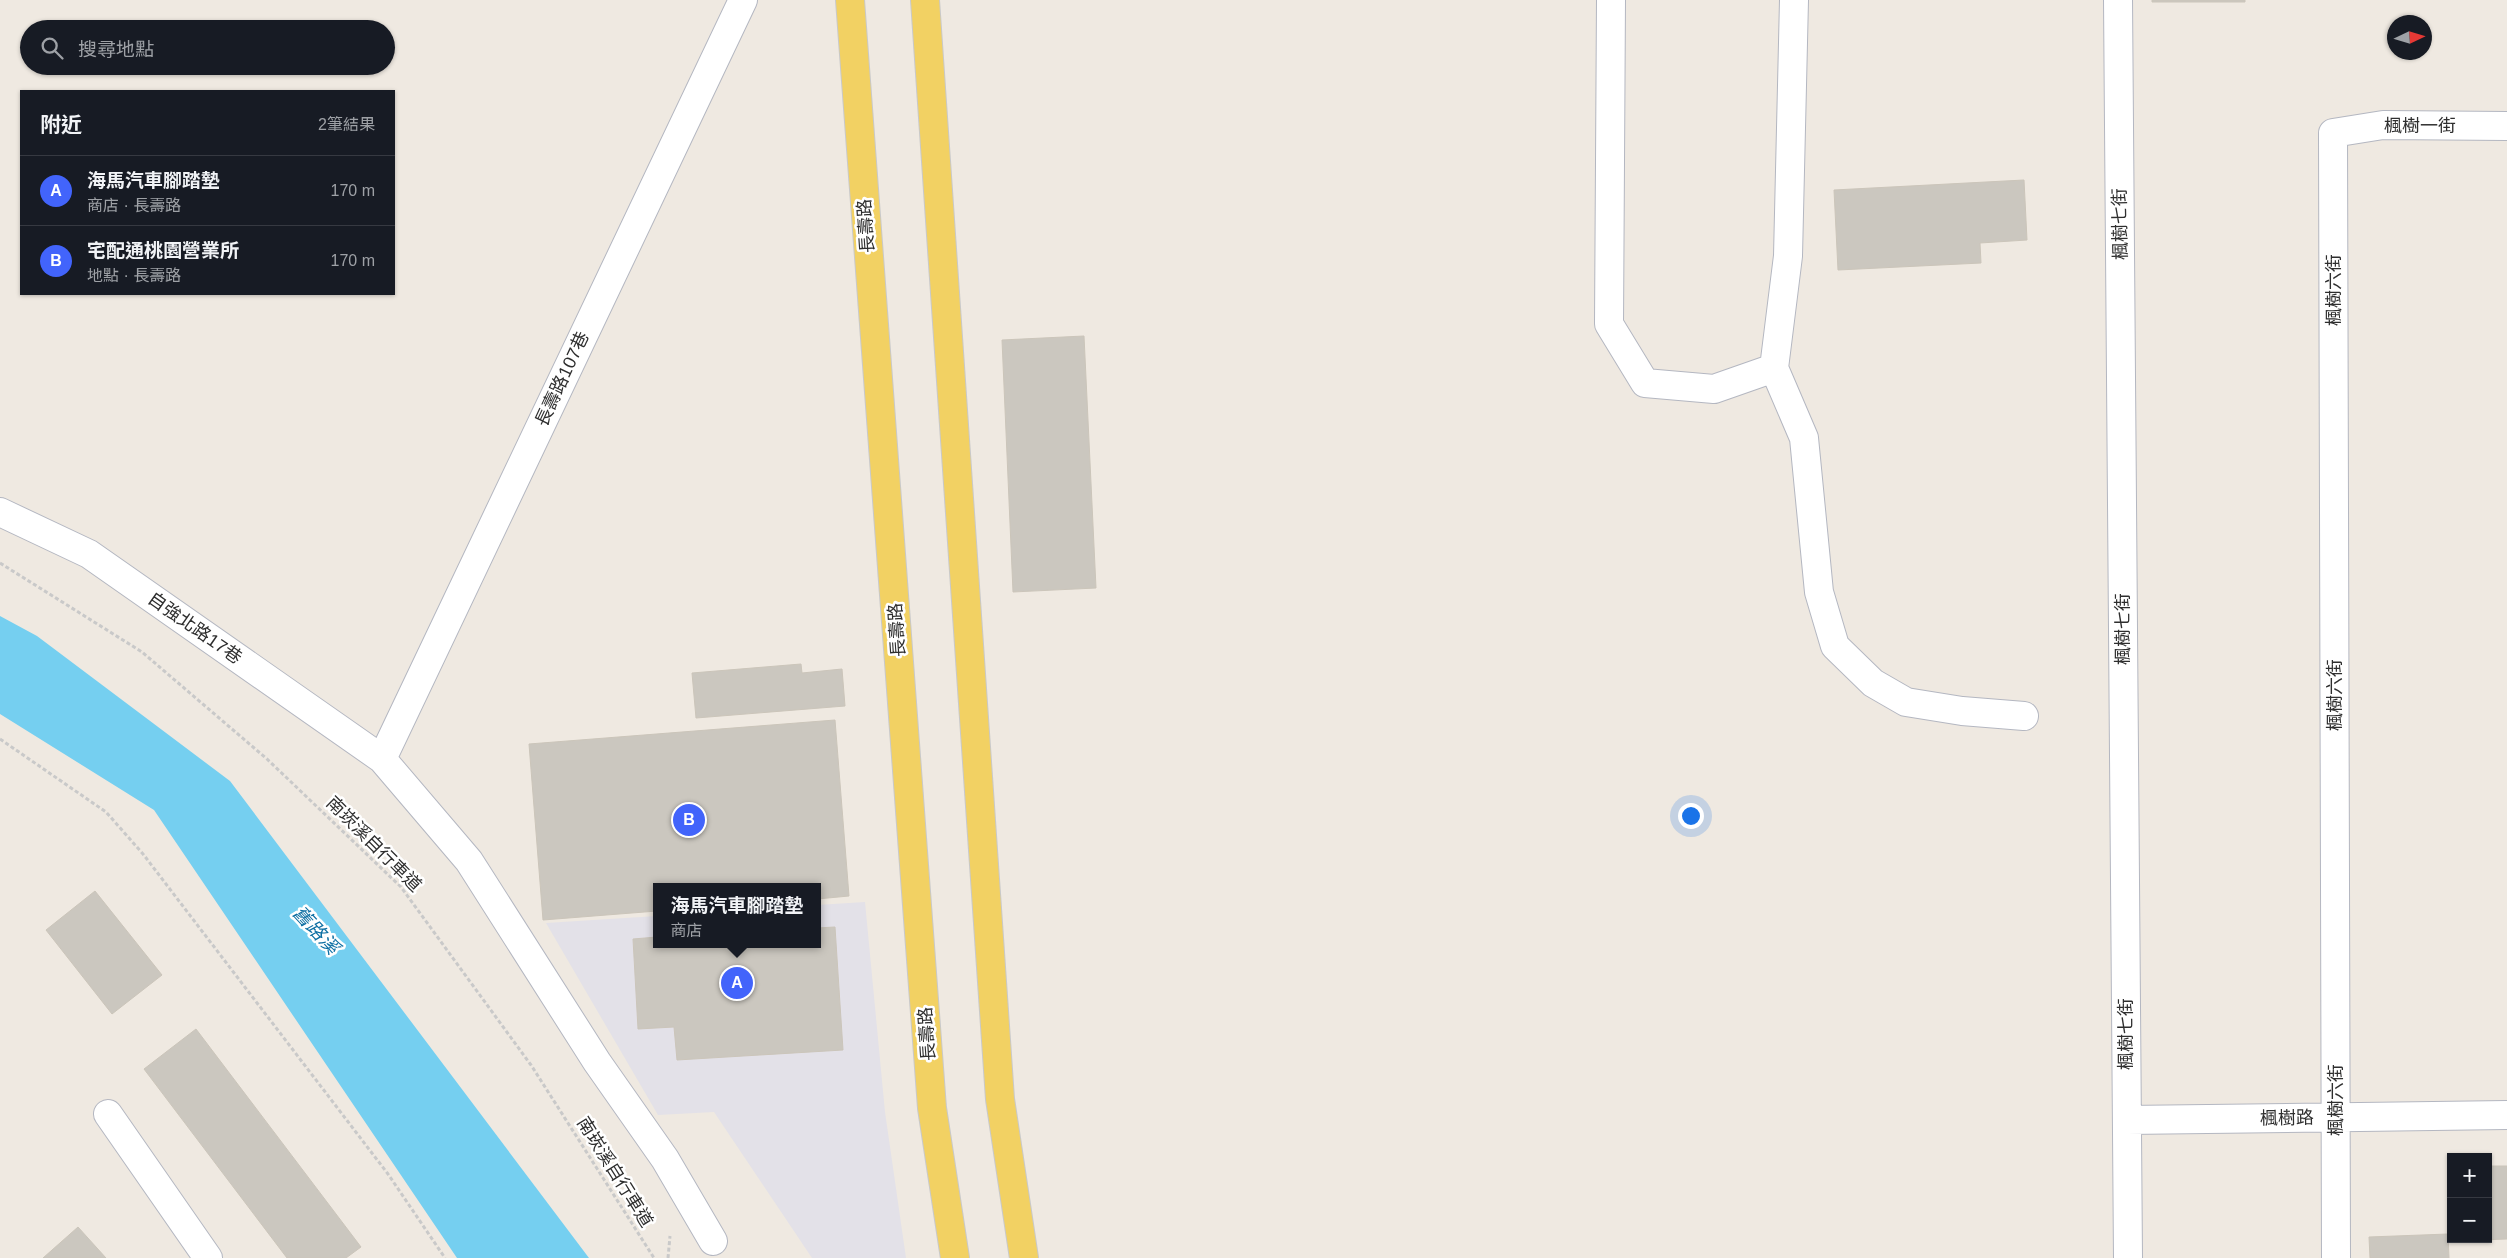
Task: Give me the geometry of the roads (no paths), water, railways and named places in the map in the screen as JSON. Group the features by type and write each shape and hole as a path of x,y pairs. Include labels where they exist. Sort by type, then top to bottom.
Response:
{"main road":[{"name":"長壽路","path":"850,0 932,1108 956,1258"},
{"path":"925,0 1000,1099 1024,1258"}],"street":[{"name":"長壽路107巷","path":"382,759 743,0"},
{"path":"1611,0 1609,324 1645,383 1714,389 1774,368"},
{"path":"1794,0 1788,256 1774,368 1804,438 1819,592 1835,646 1873,683 1906,702 1962,711 2024,716"},
{"name":"楓樹七街","path":"2118,0 2128,1258"},
{"name":"楓樹一街","path":"2333,133 2383,125 2507,126"},
{"name":"楓樹六街","path":"2333,133 2336,1258"},
{"name":"自強北路17巷","path":"0,512 89,554 382,759 469,861 597,1062 665,1159 713,1241"},
{"path":"108,1114 208,1258"},
{"name":"楓樹路","path":"2127,1120 2507,1115"}],"water":[{"name":"舊路溪","path":"0,616 37,636 230,781 589,1258 457,1258 154,810 0,714"}],"place":[{"name":"宅配通桃園營業所","path":"689,820"},
{"name":"海馬汽車腳踏墊","path":"737,983"}]}
